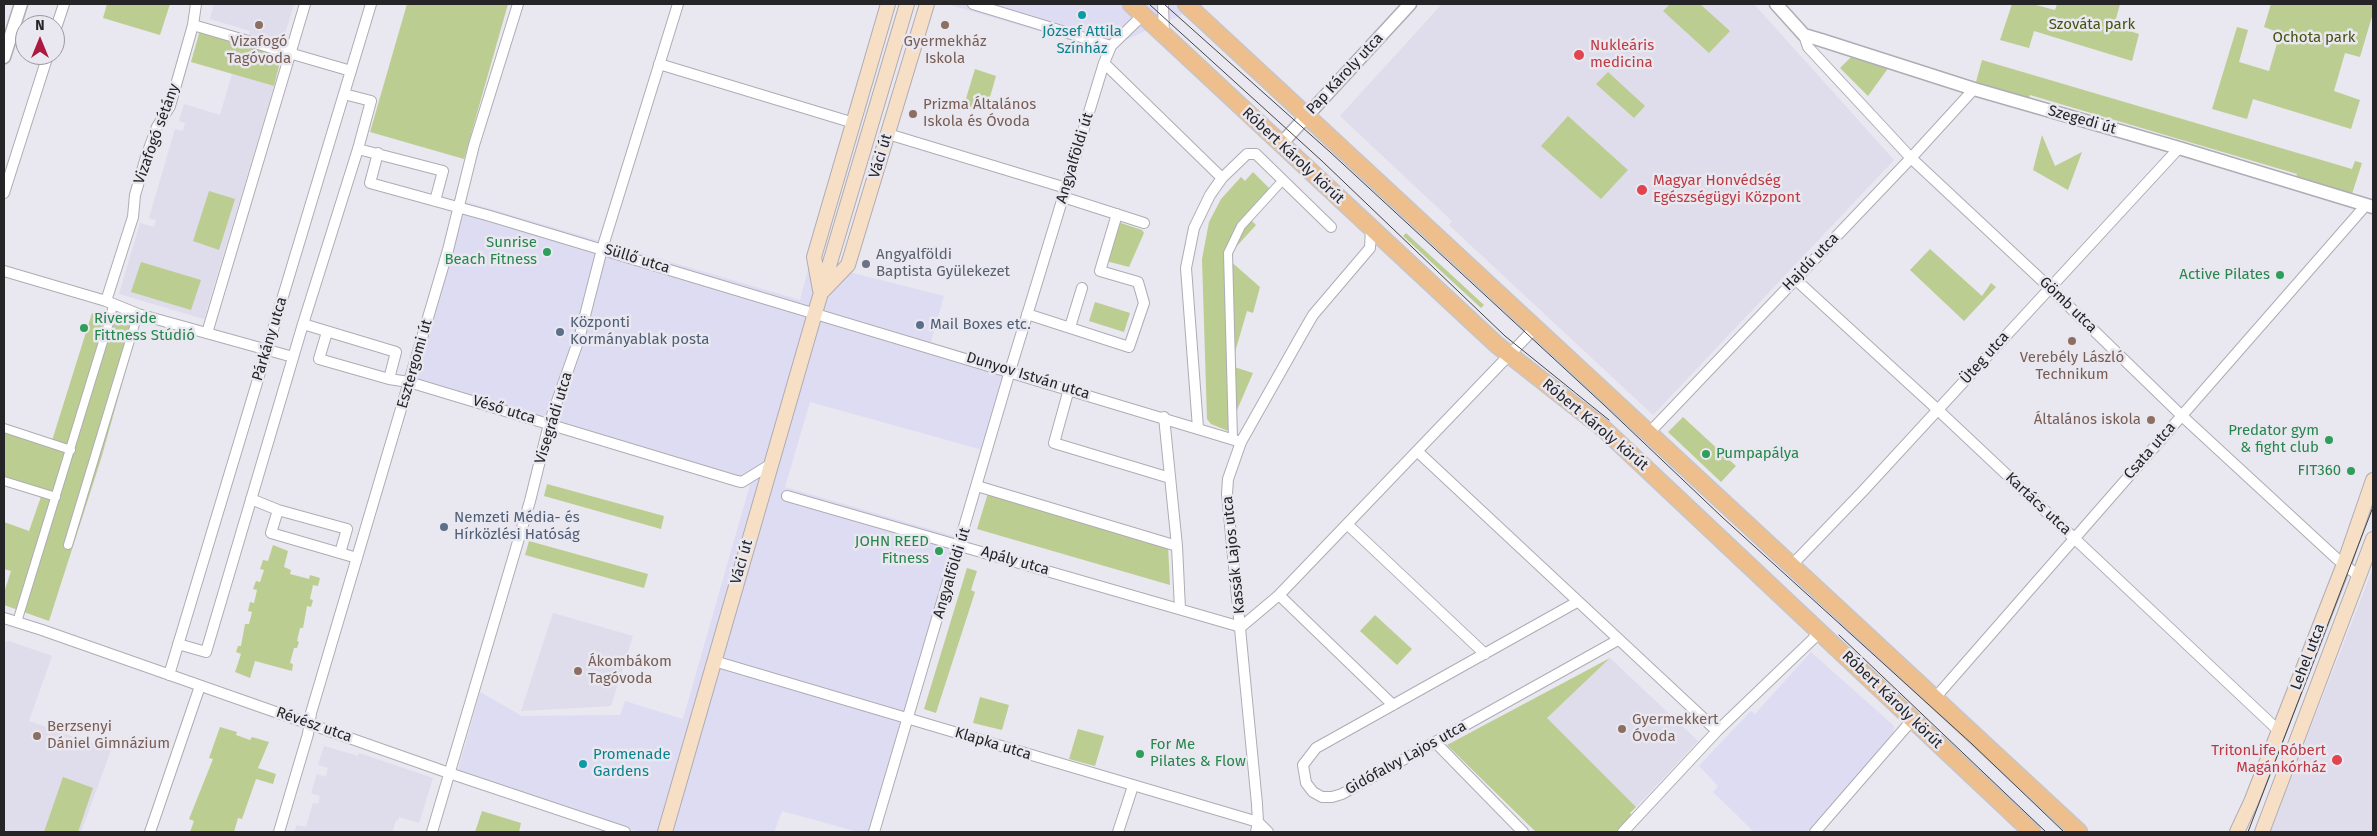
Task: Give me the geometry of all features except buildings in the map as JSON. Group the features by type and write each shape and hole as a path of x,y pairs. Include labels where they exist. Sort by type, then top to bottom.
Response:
{"main road":[{"name":"Váci út","path":"821,293 814,257 888,4"},
{"name":"Váci út","path":"665,832 815,313 908,4"},
{"name":"Róbert Károly körút","path":"1186,4 1790,567 2079,832"},
{"name":"Váci út","path":"821,293 848,265 924,6"},
{"name":"Róbert Károly körút","path":"1137,9 1280,145 1510,355 1580,408 1604,429 2032,832"},
{"name":"Lehel utca","path":"2237,832 2344,564 2373,480"},
{"name":"Lehel utca","path":"2262,832 2373,540"}],"street":[{"path":"4,58 21,4"},
{"name":"Vizafogó sétány","path":"109,303 133,217 135,195 146,157 158,127 170,106 193,25 196,4"},
{"path":"207,333 305,4"},
{"name":"Párkány utca","path":"169,675 371,4"},
{"name":"Esztergomi út","path":"279,832 357,558 410,382 474,145 518,4"},
{"name":"Visegrádi utca","path":"432,832 530,501 549,424 578,339 602,249 678,4"},
{"path":"973,4 1110,46"},
{"path":"1163,4 1164,36"},
{"name":"Pap Károly utca","path":"1280,145 1410,4"},
{"path":"1776,4 1804,34"},
{"name":"Angyalföldi út","path":"874,832 978,486 1027,314 1104,63 1110,46 1137,9"},
{"path":"193,25 351,70"},
{"name":"Szegedi út","path":"1804,34 1974,89 2179,148 2370,206"},
{"name":"Gömb utca","path":"1804,34 1808,47 1911,158 2050,287 2182,415 2344,564 2360,576"},
{"path":"1104,63 1222,178"},
{"path":"660,64 854,123"},
{"path":"4,193 45,65"},
{"name":"Hajdú utca","path":"1648,434 1911,158 1974,89"},
{"path":"178,644 206,652 303,324 358,149 371,101 344,94"},
{"path":"888,134 1065,193 1116,214 1144,223"},
{"name":"Üteg utca","path":"1790,567 1938,410 2179,148"},
{"path":"358,149 443,171 434,201"},
{"name":"Süllő utca","path":"378,153 370,183 459,206 815,313"},
{"path":"1198,428 1186,268 1194,228 1200,214 1222,178 1247,154 1256,154 1331,227"},
{"path":"1237,440 1228,253 1241,226 1283,180"},
{"name":"Csata utca","path":"1935,698 2182,415 2370,206"},
{"path":"1027,314 1130,347 1144,303 1138,282 1100,271 1116,214"},
{"name":"Kassák Lajos utca","path":"1257,827 1241,627 1227,494 1231,468 1237,440 1313,316 1370,248 1371,229"},
{"path":"4,271 109,303 138,314 294,357"},
{"name":"Kartács utca","path":"1795,279 1938,410 2279,730"},
{"path":"1070,327 1082,288"},
{"path":"17,622 110,319 109,303"},
{"name":"Dunyov István utca","path":"815,313 1237,440"},
{"path":"68,545 138,314"},
{"name":"Esztergomi út","path":"303,324 396,352 389,379"},
{"path":"1241,627 1279,596 1535,328"},
{"name":"Véső utca","path":"327,332 319,359 389,379 410,382 742,482 771,464"},
{"path":"1069,389 1054,443 1170,478"},
{"path":"1164,417 1177,546 1180,609"},
{"path":"4,428 71,450"},
{"path":"1418,451 1577,602 1717,731"},
{"path":"4,481 56,497"},
{"path":"978,486 1177,546"},
{"name":"Apály utca","path":"787,496 1241,627"},
{"path":"251,498 278,510 346,529 340,553"},
{"path":"278,510 271,533 357,558"},
{"path":"1347,524 1485,654"},
{"path":"1279,596 1393,705"},
{"name":"Gidófalvy Lajos utca","path":"1577,602 1316,748 1304,765 1306,783 1313,792 1322,797 1342,794 1618,640"},
{"name":"Révész utca","path":"4,618 624,832"},
{"path":"1623,832 1717,731 1814,638 1816,629"},
{"name":"Klapka utca","path":"714,661 1133,786 1268,832"},
{"path":"150,832 200,686"},
{"path":"1815,832 1913,719"},
{"path":"1435,742 1523,832"},
{"path":"1118,832 1133,786"}],"shaded area":[{"name":"Vizafogó Tagóvoda","path":"214,4 294,4 282,44 249,35 250,31 210,19"},
{"path":"947,4 1206,4 1103,50"},
{"name":"Magyar Honvédség Egészségügyi Központ","path":"1442,4 1754,4 1894,160 1653,415 1449,225 1452,221 1340,116"},
{"path":"232,74 274,86 204,319 119,294 140,223 154,227 156,220 149,218 175,129 183,131 185,123 179,121 184,104 220,115"},
{"path":"467,202 800,300 810,262 944,296 931,342 1008,365 983,450 810,402 785,487 957,537 870,832 858,832 782,811 774,832 640,832 458,770 480,692 522,716 620,715 625,701 683,719 751,481 416,378"},
{"path":"2373,568 2373,832 2270,832"},
{"name":"Ákombákom Tagóvoda","path":"553,613 633,636 611,706 521,711"},
{"name":"Berzsenyi Dániel Gimnázium","path":"9,641 52,656 29,721 111,750 81,832 4,832 4,643"},
{"path":"1811,652 1894,726 1893,735 1807,832 1754,832 1713,792 1718,786 1699,766 1693,772 1751,711 1755,714"},
{"name":"Gyermekkert Óvoda","path":"1610,658 1698,741 1636,807 1547,718"},
{"path":"324,746 358,756 359,753 433,778 419,823 399,817 393,830 395,832 294,832 297,825 306,827 313,803 318,804 320,796 311,793 317,774 326,777 328,768 318,765"}],"green space":[{"path":"107,4 170,4 160,35 103,18"},
{"path":"407,4 508,4 464,159 370,132"},
{"path":"1670,4 1700,4 1730,31 1709,53 1663,11"},
{"name":"Szováta park","path":"2012,4 2032,4 2055,10 2057,4 2120,4 2114,26 2139,34 2132,61 2034,31 2029,48 2000,40"},
{"name":"Ochota park","path":"2271,4 2373,4 2373,13 2360,57 2345,53 2334,91 2360,100 2351,129 2253,99 2247,119 2212,109 2237,27 2248,30 2239,62 2269,71 2280,33 2264,27"},
{"path":"200,30 282,54 274,86 191,62"},
{"path":"1852,56 1889,67 1868,96 1840,68"},
{"path":"1982,60 2352,169 2355,161 2362,163 2350,200 2295,183 2297,174 2030,95 2027,104 1974,89"},
{"path":"975,69 996,76 986,111 964,105"},
{"path":"1608,72 1645,106 1634,118 1596,84"},
{"path":"1568,116 1628,170 1601,199 1541,146"},
{"path":"2042,135 2055,166 2082,152 2068,190 2033,170"},
{"path":"1253,172 1273,192 1249,218 1256,225 1237,246 1233,244 1228,259 1260,287 1253,313 1247,311 1231,366 1253,373 1228,431 1211,424 1207,419 1202,259 1209,222 1221,199 1241,177 1245,181"},
{"path":"209,191 235,199 219,250 193,241"},
{"path":"1118,222 1142,230 1144,233 1129,267 1106,261"},
{"path":"1406,233 1484,305 1481,308 1403,236"},
{"path":"1930,249 1982,296 1991,283 1996,287 1964,321 1910,270"},
{"path":"141,262 201,280 191,310 131,292"},
{"path":"1095,302 1130,313 1124,332 1089,321"},
{"path":"92,313 138,327 101,459 49,621 4,605 4,593 11,571 4,569 4,522 29,531 43,491 4,477 4,432 50,447"},
{"name":"Pumpapálya","path":"1683,417 1736,466 1721,482 1668,432"},
{"path":"547,484 664,516 661,529 544,496"},
{"path":"988,493 1168,546 1170,585 977,529"},
{"path":"529,541 648,574 644,588 525,555"},
{"path":"273,545 288,551 284,567 291,570 290,574 309,579 310,575 320,578 318,586 313,585 310,599 313,600 311,607 307,606 303,628 300,628 297,641 299,642 297,648 294,648 290,663 293,664 292,671 255,661 250,678 235,672 241,654 236,652 238,646 241,646 245,624 249,624 252,612 248,611 250,602 254,603 257,590 253,589 256,581 260,582 264,570 260,569 263,560 268,561"},
{"path":"967,568 977,571 971,590 975,592 936,713 924,709"},
{"path":"1375,615 1412,649 1397,665 1360,631"},
{"path":"1610,658 1547,718 1636,807 1630,813 1632,816 1618,832 1536,832 1447,745"},
{"path":"980,697 1009,705 1002,730 973,723"},
{"path":"220,727 237,732 236,735 250,740 252,737 269,742 258,768 276,774 273,784 256,779 242,819 238,818 234,832 190,832 194,821 189,819 213,759 209,758"},
{"path":"1078,729 1104,736 1095,766 1069,759"},
{"path":"63,777 93,788 78,832 44,832"},
{"path":"482,811 521,823 519,832 475,832"}],"tram line":[{"path":"1149,4 1322,161 1505,336 1609,420"},
{"path":"1164,4 1330,152 1604,405 1722,517 1972,744 2064,832"},
{"path":"2248,832 2373,507"},
{"path":"1839,635 2046,832"}],"place":[{"name":"József Attila Színház","path":"1082,15"},
{"name":"Vizafogó Tagóvoda","path":"259,25"},
{"name":"Gyermekház Iskola","path":"945,25"},
{"name":"Nukleáris medicina","path":"1579,55"},
{"name":"Prizma Általános Iskola és Óvoda","path":"913,114"},
{"name":"Magyar Honvédség Egészségügyi Központ","path":"1642,190"},
{"name":"Sunrise Beach Fitness","path":"547,252"},
{"name":"Angyalföldi Baptista Gyülekezet","path":"866,264"},
{"name":"Active Pilates","path":"2280,275"},
{"name":"Mail Boxes etc.","path":"920,325"},
{"name":"Riverside Fittness Stúdió","path":"84,328"},
{"name":"Központi Kormányablak posta","path":"560,332"},
{"name":"Verebély László Technikum","path":"2072,341"},
{"name":"Általános iskola","path":"2151,420"},
{"name":"Predator gym & fight club","path":"2329,440"},
{"name":"Pumpapálya","path":"1706,454"},
{"name":"FIT360","path":"2351,471"},
{"name":"Nemzeti Média- és Hírközlési Hatóság","path":"444,527"},
{"name":"JOHN REED Fitness","path":"939,551"},
{"name":"Ákombákom Tagóvoda","path":"578,671"},
{"name":"Gyermekkert Óvoda","path":"1622,729"},
{"name":"Berzsenyi Dániel Gimnázium","path":"37,736"},
{"name":"For Me Pilates & Flow","path":"1140,754"},
{"name":"TritonLife Róbert Magánkórház","path":"2337,760"},
{"name":"Promenade Gardens","path":"583,764"}]}
